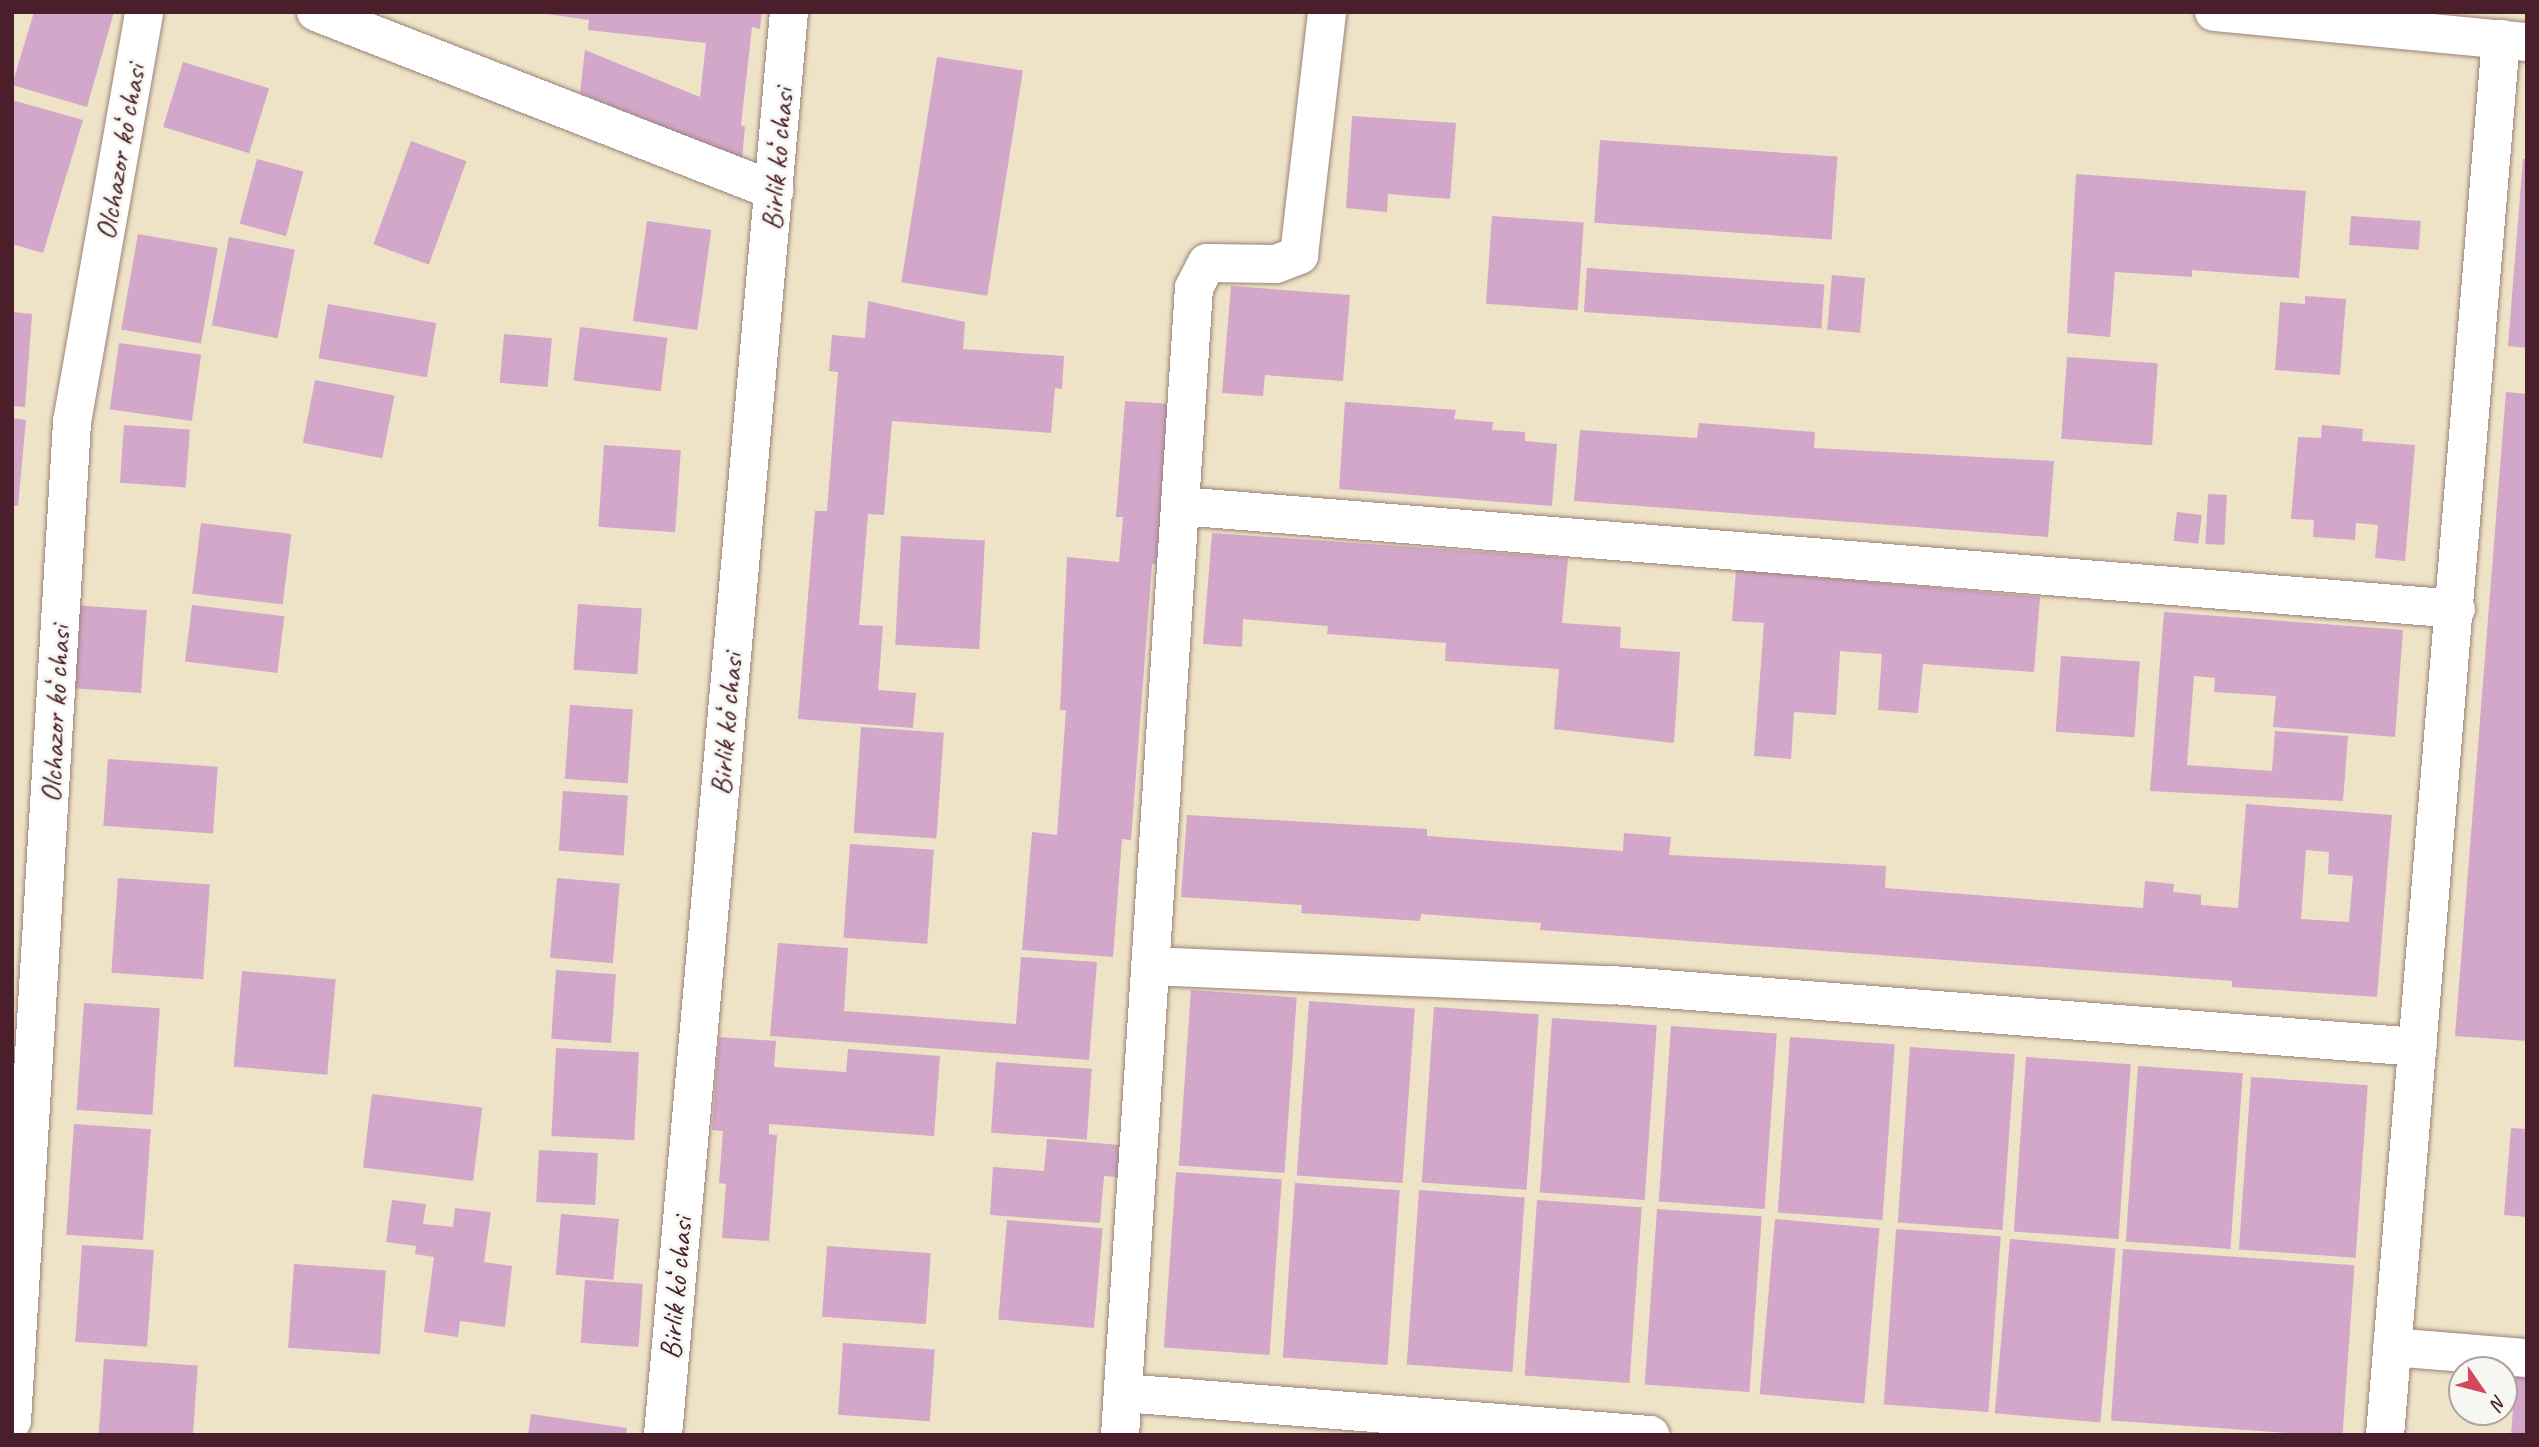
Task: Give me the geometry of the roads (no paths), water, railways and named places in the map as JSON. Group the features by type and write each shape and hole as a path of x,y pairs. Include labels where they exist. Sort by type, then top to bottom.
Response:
{"street":[{"name":"Olchazor koʻchasi","path":"12,1421 72,422 144,12"},
{"path":"316,12 774,191"},
{"name":"Birlik koʻchasi","path":"663,1435 789,12"},
{"path":"1121,1435 1194,288 1207,262 1276,264 1299,255 1327,12"},
{"path":"2214,12 2514,41 2491,122 2456,610 2385,1435"},
{"path":"1180,506 2456,610"},
{"path":"1150,966 1612,985 2418,1046"},
{"path":"2392,1348 2527,1358"},
{"path":"1123,1394 1650,1435"}]}
